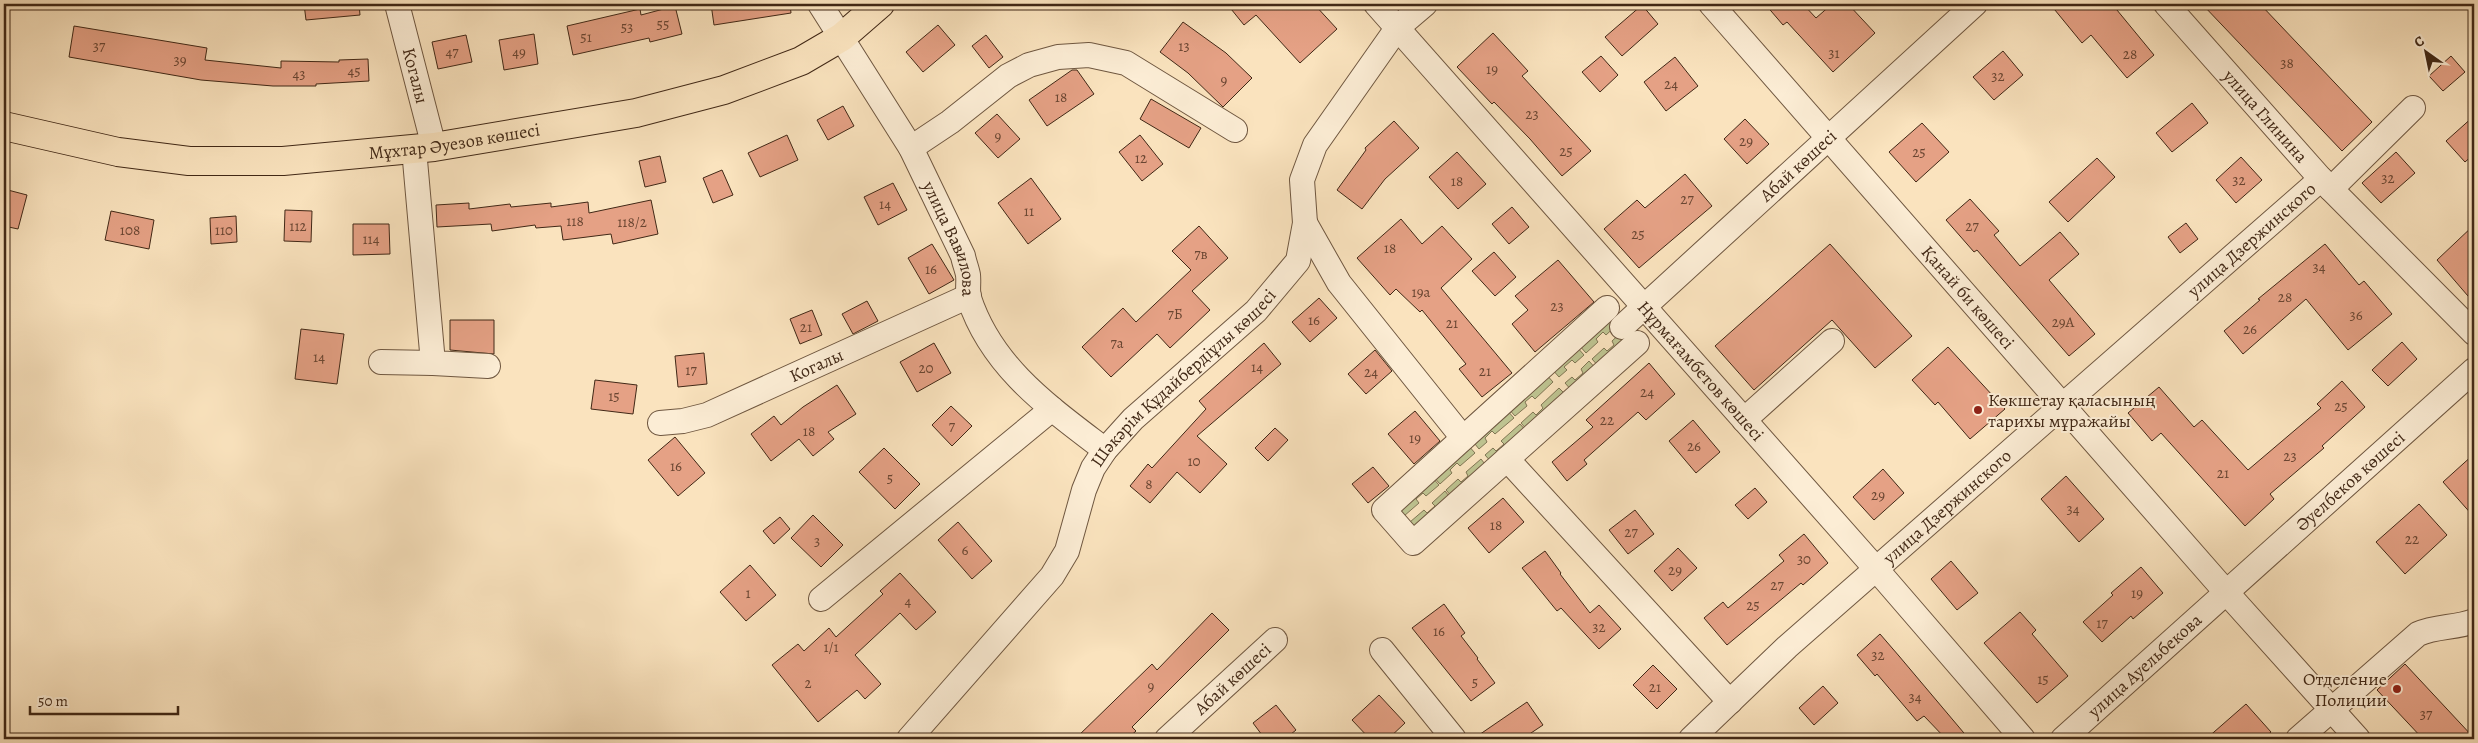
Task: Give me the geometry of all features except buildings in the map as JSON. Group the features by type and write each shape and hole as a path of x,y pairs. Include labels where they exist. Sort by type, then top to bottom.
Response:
{"main road":[{"name":"Мұхтар Әуезов көшесі","path":"4,126 118,152 189,161 282,161 424,148 636,113 724,90 801,61 842,37 880,4"}],"street":[{"name":"Когалы","path":"397,4 424,148 433,363"},
{"name":"улица Вавилова","path":"820,4 911,148 960,249 968,275 968,296 985,332 1004,362 1025,387 1105,450"},
{"name":"Нұрмағамбетов көшесі","path":"1376,4 1877,570 2023,739"},
{"name":"Шәкәрім Құдайбердіұлы көшесі","path":"909,739 1052,576 1067,551 1087,483 1093,468 1105,450 1133,418 1256,311 1298,261 1305,223 1302,180 1315,145 1398,27 1425,4"},
{"name":"Қанай би көшесі","path":"1711,4 2226,592 2358,739"},
{"name":"Абай көшесі","path":"1463,438 1384,510 1413,543 1507,459 1629,335 1644,308 1975,4"},
{"name":"улица Глинина","path":"2166,4 2326,184 2474,334"},
{"path":"911,148 950,122 1008,76 1029,65 1058,57 1089,55 1126,63 1234,130"},
{"name":"улица Дзержинского","path":"1691,739 1787,647 2064,406 2413,108"},
{"path":"1305,223 1339,283 1463,438 1607,308"},
{"name":"Когалы","path":"660,423 683,421 707,415 968,296"},
{"path":"1744,420 1832,341"},
{"path":"381,362 488,366"},
{"name":"Әуелбеков көшесі","path":"2226,592 2474,370"},
{"path":"821,598 1052,409"},
{"path":"1507,459 1730,702"},
{"name":"улица Ауельбекова","path":"2063,739 2226,592"},
{"path":"2298,739 2418,634 2429,629 2463,625 2474,621"},
{"name":"Абай көшесі","path":"1167,739 1275,640"},
{"path":"1382,650 1454,739"}],"green space":[{"path":"1611,314 1619,323 1606,335 1603,332 1596,339 1598,342 1586,353 1578,344"},
{"path":"1625,329 1633,338 1600,368 1592,359 1604,348 1607,351 1614,345 1612,341"},
{"path":"1576,346 1584,355 1575,363 1572,360 1564,367 1567,370 1559,377 1551,368"},
{"path":"1589,361 1597,370 1573,392 1565,383 1572,377 1575,380 1583,373 1581,369"},
{"path":"1545,373 1553,382 1535,399 1532,396 1525,402 1527,406 1515,416 1507,407"},
{"path":"1559,388 1568,397 1529,432 1521,423 1533,412 1536,415 1543,408 1541,405"},
{"path":"1506,409 1514,418 1495,434 1492,431 1485,438 1487,442 1479,449 1471,439"},
{"path":"1520,424 1528,433 1493,464 1485,455 1493,448 1496,451 1504,444 1501,441"},
{"path":"1467,444 1475,453 1460,466 1457,463 1450,470 1452,473 1440,484 1432,475"},
{"path":"1481,459 1488,468 1454,499 1446,490 1458,479 1461,482 1468,476 1466,472"},
{"path":"1431,476 1439,485 1426,496 1423,493 1416,499 1419,503 1404,516 1396,507"},
{"path":"1445,491 1453,501 1418,532 1410,522 1424,510 1427,513 1435,506 1432,503"}],"place":[{"name":"Көкшетау қаласының тарихы мұражайы","path":"1978,410"},
{"name":"Отделение Полиции","path":"2397,689"}]}
